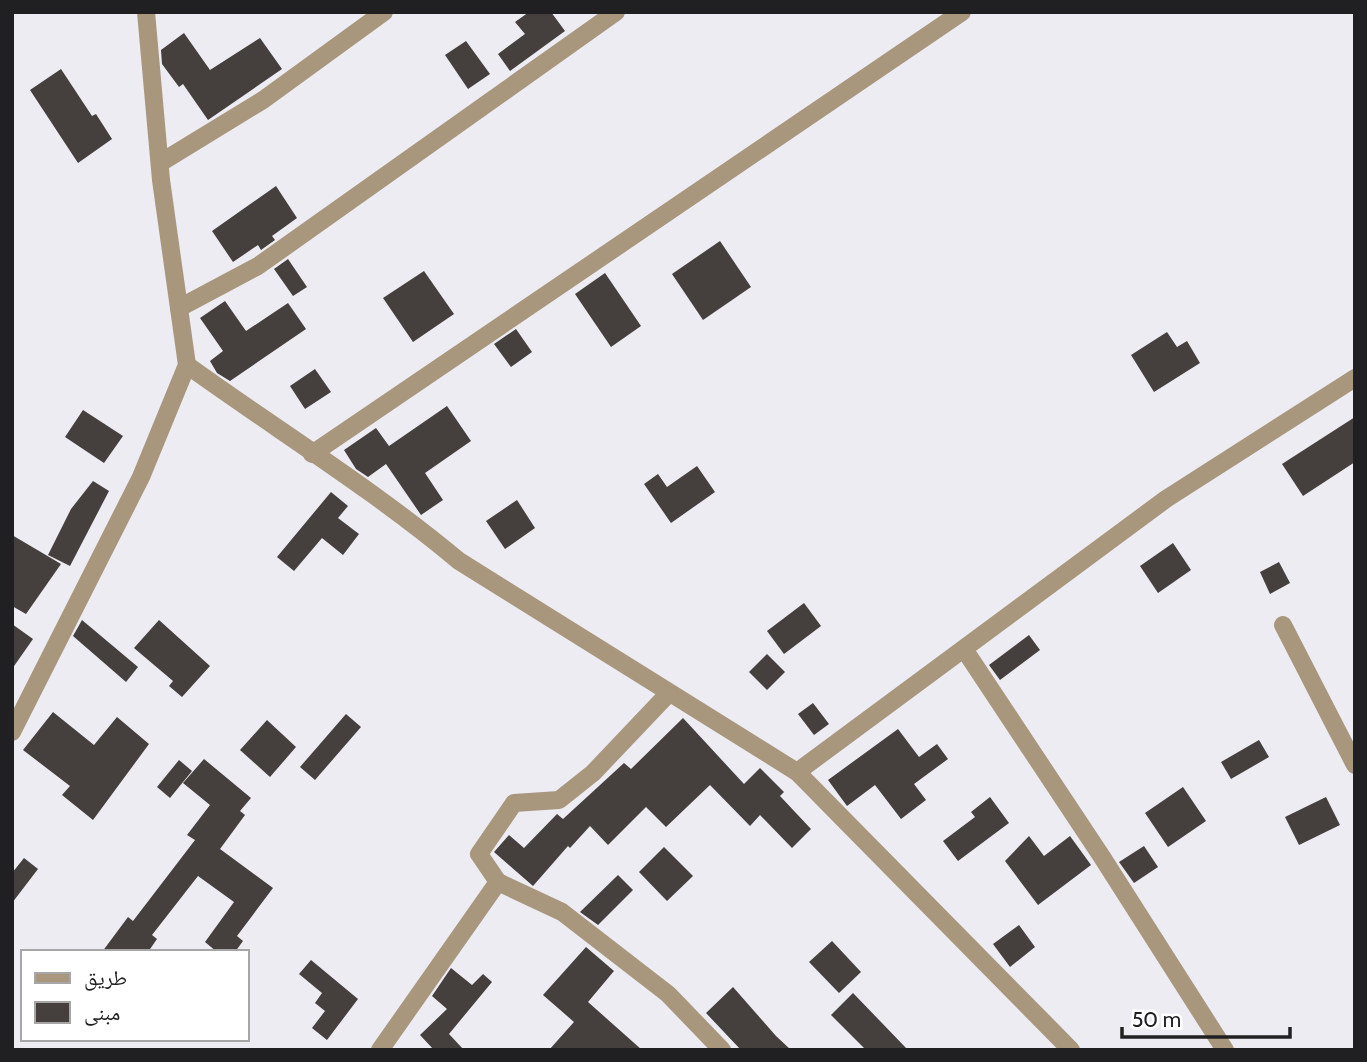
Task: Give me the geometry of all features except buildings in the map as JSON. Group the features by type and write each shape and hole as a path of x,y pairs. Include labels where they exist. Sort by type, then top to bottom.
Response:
{"street":[{"path":"12,732 141,477 187,365 160,163 146,12"},
{"path":"160,163 263,100 384,12"},
{"path":"179,308 258,265 616,12"},
{"path":"312,454 962,12"},
{"path":"187,365 408,518 459,561 797,772 1071,1050"},
{"path":"797,772 1166,499 1355,379"},
{"path":"1283,625 1355,765"},
{"path":"964,649 1102,857 1225,1050"},
{"path":"669,692 593,773 559,800 514,803 479,854 498,882 562,912 668,994 722,1050"},
{"path":"380,1050 498,882"}]}
